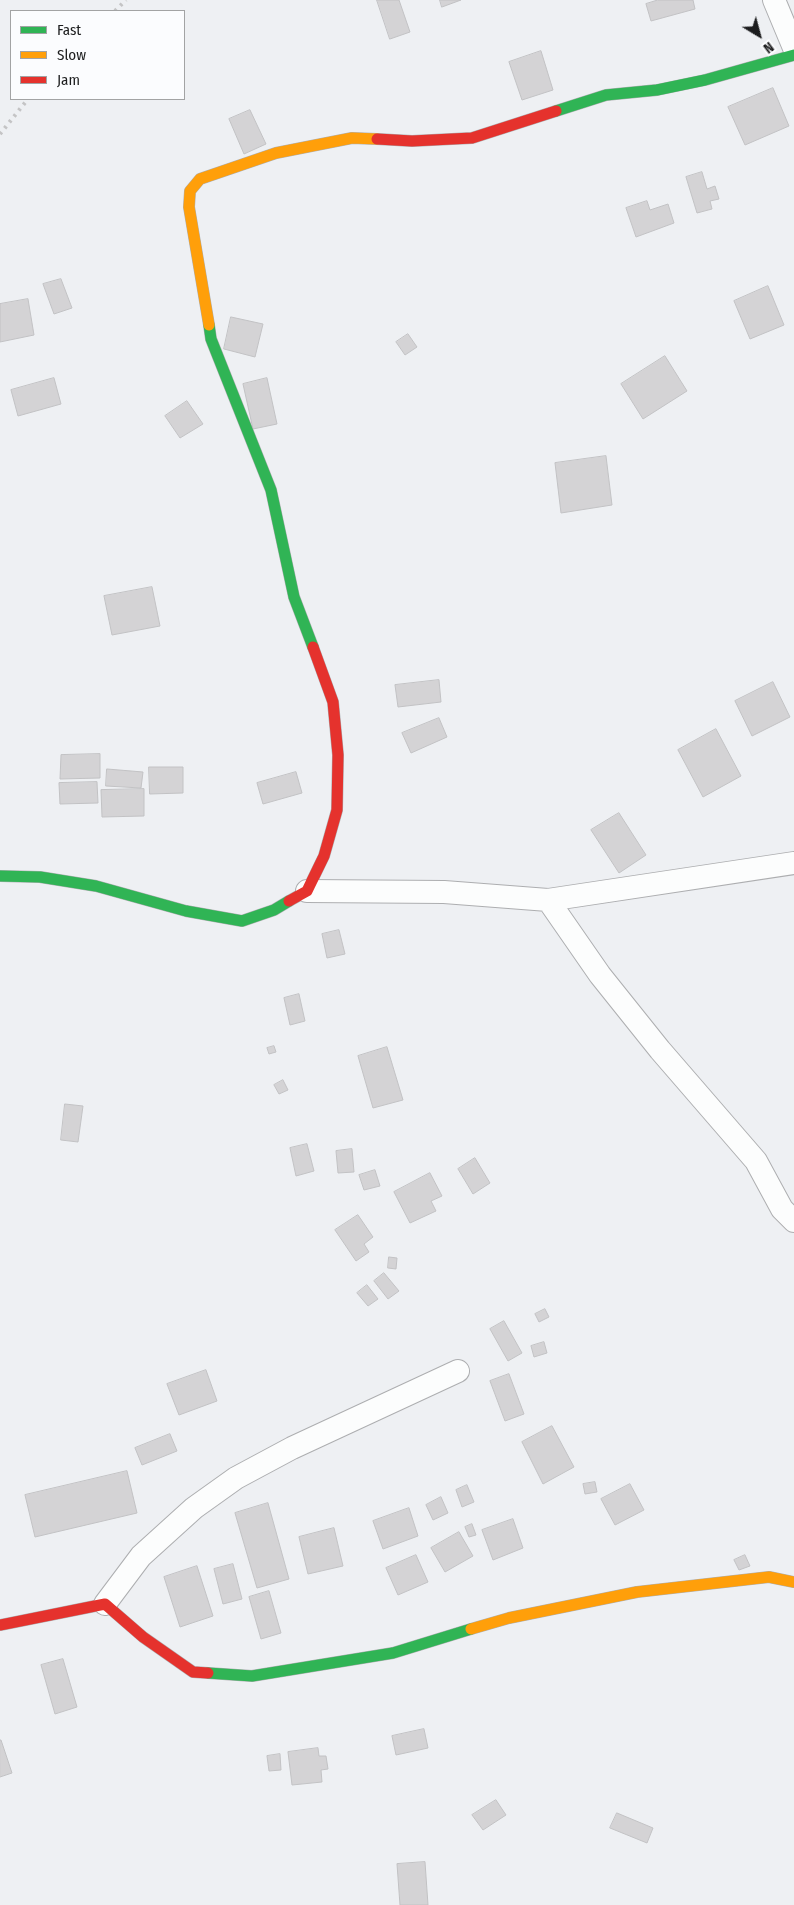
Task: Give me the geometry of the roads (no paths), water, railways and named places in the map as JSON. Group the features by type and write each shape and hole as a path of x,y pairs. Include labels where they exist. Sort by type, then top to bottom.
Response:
{"street":[{"path":"774,0 794,48"},
{"path":"308,891 324,856 337,810 338,756 333,702 294,597 271,490 211,339 188,207 190,191 200,179 276,153 352,138 412,141 472,138 606,95 657,90 704,80 794,55"},
{"path":"0,876 40,877 96,886 186,911 242,921 274,910 308,891 444,892 548,900 794,863"},
{"path":"548,900 600,975 654,1042 756,1161 782,1209 794,1221"},
{"path":"0,1625 105,1604 141,1556 194,1508 236,1478 292,1448 458,1371"},
{"path":"105,1604 143,1637 193,1672 252,1676 393,1653 509,1618 637,1592 768,1577 794,1582"}],"railway":[{"path":"116,10 126,0"},
{"path":"0,134 27,100"}]}
